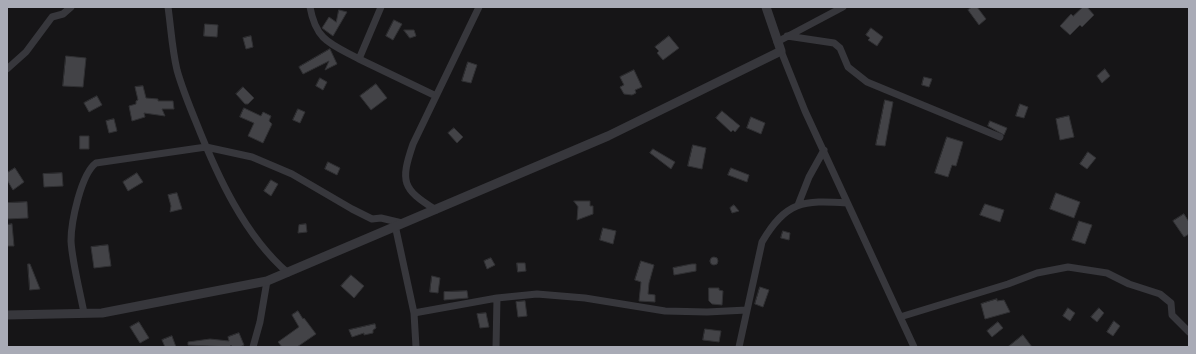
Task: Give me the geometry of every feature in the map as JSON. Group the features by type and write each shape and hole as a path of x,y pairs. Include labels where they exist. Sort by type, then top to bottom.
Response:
{"street":[{"path":"7,69 26,52 52,17 63,14 71,7"},
{"path":"168,7 172,46 178,71 206,147 247,225 271,258 288,273"},
{"path":"310,7 312,21 320,36 359,59 436,96"},
{"path":"359,59 381,7"},
{"path":"436,210 414,196 406,180 406,165 413,144 479,7"},
{"path":"766,7 777,42 847,203 914,347"},
{"path":"777,42 843,7"},
{"path":"787,36 834,43 840,48 848,67 867,82 1000,137"},
{"path":"7,315 102,313 266,282 398,224 436,210 608,136 781,51"},
{"path":"84,313 71,241 73,222 84,176 96,163 206,147 252,157 292,174 372,219 381,218 398,224"},
{"path":"798,205 816,162 824,150"},
{"path":"739,347 762,242 779,219 798,205 817,201 847,203"},
{"path":"398,224 414,313 416,347"},
{"path":"900,316 1008,284 1037,273 1068,267 1107,273 1129,284 1160,294 1171,303 1172,314 1189,332"},
{"path":"253,347 260,322 266,282"},
{"path":"414,313 497,298 536,294 585,298 665,311 707,312 747,310"},
{"path":"496,347 497,298"}],"building":[{"path":"972,7 977,7 986,19 979,25 968,10"},
{"path":"1083,7 1087,7 1094,15 1082,27 1080,25 1070,35 1060,26 1071,14 1073,16"},
{"path":"339,10 347,12 333,36 322,28 329,17 336,22"},
{"path":"394,20 402,24 393,40 386,36"},
{"path":"205,24 218,25 217,37 204,36"},
{"path":"871,28 883,37 877,46 868,40 870,38 866,35"},
{"path":"404,30 414,30 416,36 410,38"},
{"path":"251,36 253,47 246,49 243,38"},
{"path":"669,36 679,48 663,60 657,53 659,51 655,47"},
{"path":"330,49 337,64 325,70 329,61 303,74 299,67"},
{"path":"66,56 86,58 83,87 63,86"},
{"path":"468,62 477,65 471,83 462,81"},
{"path":"1105,69 1110,76 1102,83 1097,76"},
{"path":"634,70 642,87 635,90 636,93 632,95 624,94 620,87 624,85 620,77"},
{"path":"924,77 932,79 929,87 922,85"},
{"path":"320,78 327,82 323,90 316,86"},
{"path":"376,84 387,98 371,110 360,96"},
{"path":"143,86 146,98 158,99 158,101 173,101 174,109 162,109 165,116 144,113 145,117 132,121 129,106 136,104 136,101 138,100 135,87"},
{"path":"243,87 254,98 248,104 245,104 236,94"},
{"path":"97,96 102,105 89,112 84,103"},
{"path":"885,100 893,102 885,146 876,145"},
{"path":"1020,104 1028,107 1024,118 1016,116"},
{"path":"244,108 261,116 263,112 271,116 269,121 272,124 263,143 248,136 254,123 240,117"},
{"path":"298,109 305,112 300,123 293,120"},
{"path":"722,111 740,126 735,132 733,130 731,132 716,118"},
{"path":"1069,116 1074,137 1060,140 1056,119"},
{"path":"751,117 765,123 761,134 747,128"},
{"path":"114,119 117,131 109,133 106,121"},
{"path":"990,121 1007,128 1004,135 988,126"},
{"path":"454,128 463,137 457,143 448,133"},
{"path":"80,136 89,136 89,149 80,149"},
{"path":"947,137 963,142 956,166 952,165 948,177 935,173"},
{"path":"693,145 706,148 702,169 688,166"},
{"path":"653,149 675,162 671,169 650,153"},
{"path":"1088,152 1096,158 1087,169 1080,164"},
{"path":"328,162 340,168 337,175 325,169"},
{"path":"15,168 24,182 13,190 7,180 7,173"},
{"path":"731,168 749,175 747,182 728,175"},
{"path":"62,173 63,186 44,187 43,174"},
{"path":"137,173 143,182 128,191 123,182"},
{"path":"271,180 278,184 271,196 264,191"},
{"path":"177,193 182,209 170,212 171,206 168,195"},
{"path":"1056,193 1080,202 1074,218 1050,209"},
{"path":"574,201 590,201 590,206 593,206 593,214 577,220 578,207"},
{"path":"27,202 28,218 7,219 7,203"},
{"path":"985,204 1004,210 1000,222 980,215"},
{"path":"734,205 739,211 732,213 730,208"},
{"path":"1184,214 1189,222 1189,234 1184,237 1173,221"},
{"path":"1079,221 1092,225 1085,244 1072,240"},
{"path":"12,224 14,246 7,246 7,225"},
{"path":"306,224 307,232 298,233 299,225"},
{"path":"603,228 616,231 613,244 600,240"},
{"path":"783,231 790,233 789,240 781,238"},
{"path":"108,245 111,266 94,268 91,247"},
{"path":"712,257 716,257 718,261 716,265 712,265 710,263 710,259"},
{"path":"491,258 495,265 487,269 484,261"},
{"path":"641,261 654,265 649,283 648,294 655,295 655,302 639,301 641,282 635,280"},
{"path":"517,263 525,263 526,271 518,272"},
{"path":"28,264 30,264 40,289 30,290"},
{"path":"696,264 696,271 674,275 673,268"},
{"path":"351,275 364,286 354,298 341,286"},
{"path":"432,276 440,278 438,293 430,292"},
{"path":"760,287 769,290 763,307 755,304"},
{"path":"709,288 719,288 719,290 723,291 722,305 712,304 709,301"},
{"path":"467,291 468,298 444,300 444,292"},
{"path":"997,299 997,301 1004,300 1010,312 985,319 981,304"},
{"path":"525,301 527,316 518,317 516,302"},
{"path":"1068,308 1075,313 1070,321 1063,316"},
{"path":"1099,308 1104,313 1097,322 1091,317"},
{"path":"298,311 316,334 297,347 282,347 278,342 299,327 292,315"},
{"path":"486,313 489,327 480,328 477,314"},
{"path":"1114,321 1120,326 1113,336 1107,332"},
{"path":"139,322 149,338 140,343 130,327"},
{"path":"998,322 1003,328 992,337 987,331"},
{"path":"375,324 376,328 373,330 373,333 364,335 364,333 352,337 349,330"},
{"path":"705,329 721,331 719,342 703,340"},
{"path":"239,333 244,345 240,347 232,347 231,345 230,347 188,345 188,342 210,339 229,341 228,337"},
{"path":"1023,335 1032,347 1008,347"},
{"path":"172,336 176,347 165,347 162,340"}]}
